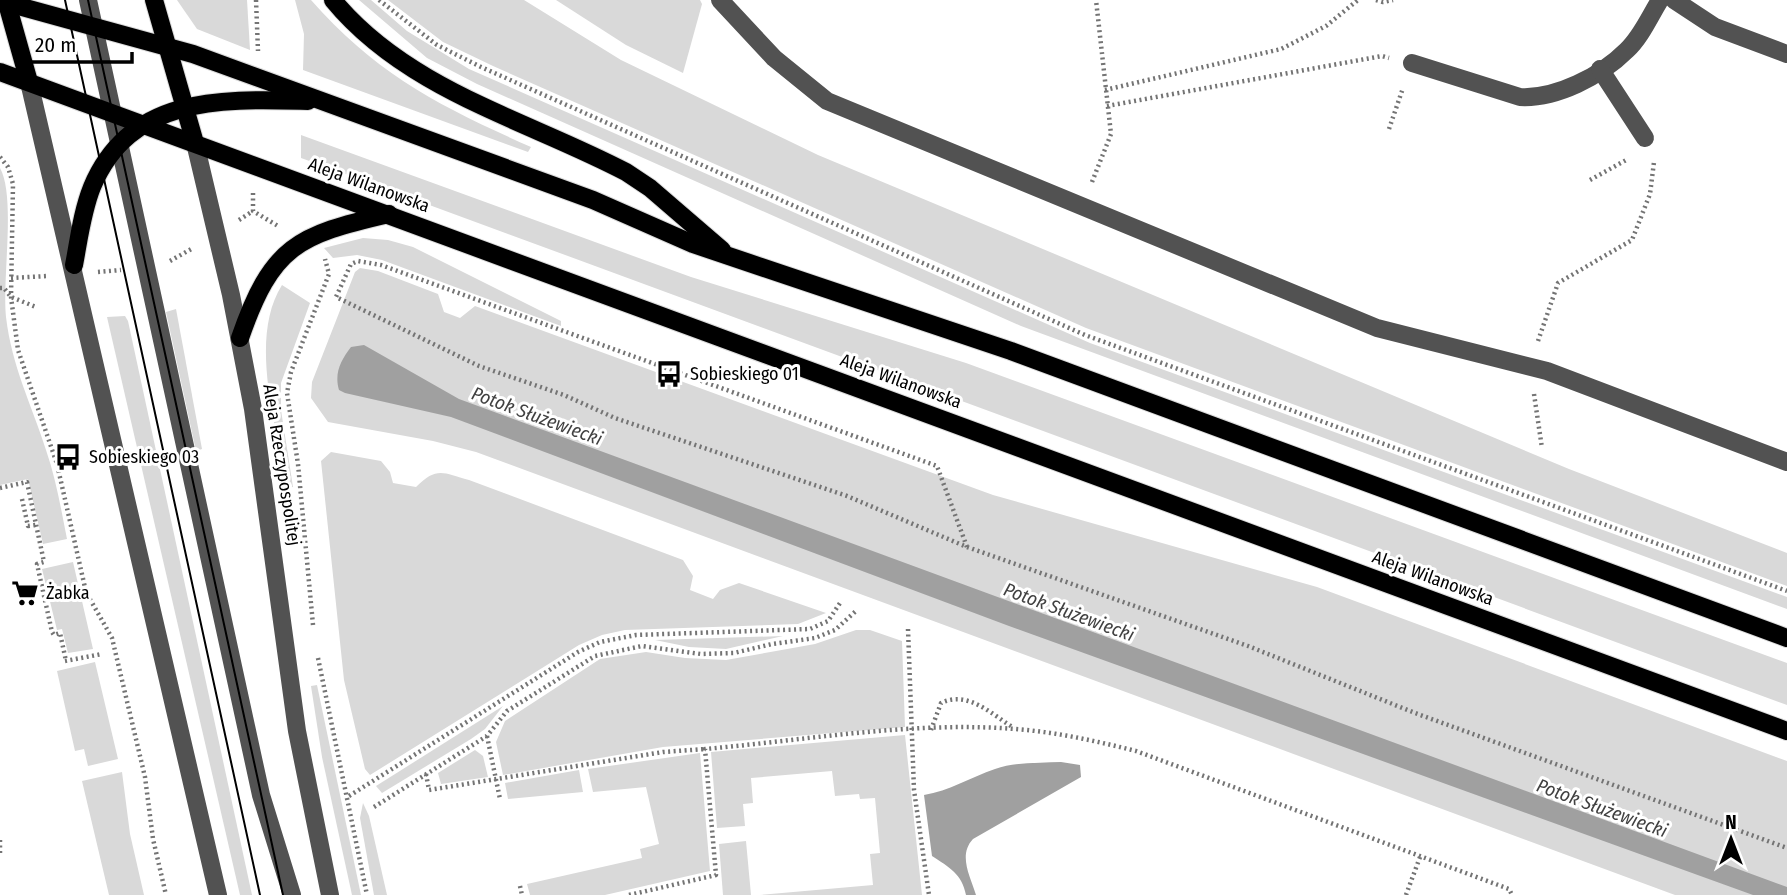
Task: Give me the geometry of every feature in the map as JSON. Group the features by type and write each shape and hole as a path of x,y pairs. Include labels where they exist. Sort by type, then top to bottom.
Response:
{"main road":[{"name":"Aleja Rzeczypospolitej","path":"154,0 195,143"},
{"path":"333,0 394,55 450,90 626,172 650,188 730,257"},
{"path":"4,1 169,45 593,200 660,232 1011,351 1787,638"},
{"path":"4,1 29,82"},
{"name":"Aleja Wilanowska","path":"0,72 1787,731"},
{"path":"74,265 91,189 120,144 146,125 185,107 225,99 325,102"},
{"path":"240,338 261,282 290,249 334,227 389,214"}],"street":[{"path":"88,0 261,795 292,895"},
{"path":"720,0 774,58 827,100 1377,328 1530,366 1787,462"},
{"path":"1409,71 1538,98 1567,91 1627,50 1660,0"},
{"path":"1674,0 1715,27 1787,54"},
{"path":"1600,69 1645,138"},
{"path":"29,82 74,265 218,895"},
{"name":"Aleja Rzeczypospolitej","path":"195,143 240,338 271,528 295,720 330,895"}],"path":[{"path":"256,0 258,57"},
{"path":"379,0 438,45 481,67 1085,335 1787,591"},
{"path":"1082,206 1111,134 1096,0"},
{"path":"1105,90 1281,49 1326,26 1358,0"},
{"path":"1376,0 1393,0"},
{"path":"1107,106 1382,56"},
{"path":"1389,129 1409,71"},
{"path":"1542,448 1530,366 1558,283 1632,240 1645,211 1656,167 1645,138"},
{"path":"0,157 8,167 13,184 11,297 18,350 57,464 86,592 112,638 145,777 153,839 166,895"},
{"path":"1590,180 1631,157"},
{"path":"254,184 253,211 281,227"},
{"path":"314,633 298,464 287,402 291,372 329,274 327,262 321,255"},
{"path":"967,547 937,466 380,265 358,261 351,264 344,276 336,297 479,366 564,395 615,418 847,496 967,547 1248,646 1415,713 1787,848"},
{"path":"11,278 51,276"},
{"path":"0,288 4,288 11,297 36,307"},
{"path":"0,488 27,482 44,562 37,564 54,635 60,634 65,661 102,654"},
{"path":"22,499 28,526 36,525"},
{"path":"349,796 589,646 636,635 810,629 828,621 839,603"},
{"path":"374,807 487,736 507,711 606,652 642,646 701,654 734,653 815,638 835,631 857,610"},
{"path":"908,629 914,790 929,895"},
{"path":"317,652 349,796 367,895"},
{"path":"931,730 941,703 952,698 966,698 1015,729"},
{"path":"426,774 429,790 663,752 912,731 1015,729 1080,737 1136,751 1509,889 1512,895"},
{"path":"487,736 500,800"},
{"path":"629,895 716,875 705,749"},
{"path":"0,840 0,856"},
{"path":"1406,895 1420,857"},
{"path":"520,886 522,895"}],"shaded area":[{"path":"177,0 247,0 250,50 197,29"},
{"path":"295,0 311,0 361,49 412,87 468,118 531,147 528,152 303,70 304,34"},
{"path":"359,0 371,0 407,31 469,69 1090,343 1787,597 1787,609 1021,326 477,84 427,58"},
{"path":"388,0 524,0 621,60 818,155 1569,469 1787,553 1787,586 1086,328 493,66 443,42"},
{"path":"556,0 700,0 702,4 683,73 626,45"},
{"path":"301,135 691,277 966,363 1787,663 1787,705 301,158"},
{"path":"0,168 7,198 5,301 9,335 17,369 50,461 67,539 43,544 28,479 0,485"},
{"path":"363,238 388,240 413,247 561,321 561,326 382,260 357,255 333,258 324,248"},
{"path":"360,268 378,271 438,294 444,312 460,318 475,306 993,495 1317,587 1787,761 1787,895 1675,895 476,452 433,441 328,422 311,398 312,382 355,272"},
{"path":"282,285 310,303 281,383 281,410 293,487 287,488 272,412 266,357 267,331 272,307"},
{"path":"176,309 202,449 196,451 166,312"},
{"path":"125,316 252,895 240,895 107,317"},
{"path":"364,345 459,399 1787,887 1787,895 1753,895 1009,626 451,417 345,393 339,390 339,367 351,347"},
{"path":"331,452 381,461 390,472 393,483 416,487 429,476 441,473 469,480 683,560 693,576 690,590 713,599 720,590 739,583 826,613 798,624 625,630 602,635 579,645 370,775 365,769 344,680 321,461"},
{"path":"73,562 93,649 68,653 62,629 57,630 42,569"},
{"path":"856,630 870,630 902,641 905,727 663,747 503,775 496,742 505,721 600,659 646,652 726,660 815,644"},
{"path":"783,636 726,649 689,647 655,640"},
{"path":"95,662 118,759 88,766 84,749 75,751 57,671"},
{"path":"317,685 361,895 352,895 322,757 311,686"},
{"path":"503,706 485,729 471,739 382,793 376,786"},
{"path":"905,735 922,895 760,895 873,885 870,854 880,853 875,798 860,799 859,794 835,796 832,771 751,778 753,803 743,804 745,826 717,828 711,752"},
{"path":"475,750 483,756 488,777 441,784 438,773"},
{"path":"700,753 710,871 605,895 530,895 527,884 642,858 640,849 659,844 646,787 593,792 588,769"},
{"path":"1061,762 1080,765 1081,777 973,839 966,852 966,859 976,895 966,895 958,876 932,856 924,795 1003,767"},
{"path":"579,770 583,792 508,799 505,783"},
{"path":"122,772 130,834 144,895 109,895 82,781"},
{"path":"363,803 369,816 387,895 374,895 360,818"},
{"path":"746,841 751,895 723,895 719,844"}],"tram line":[{"path":"65,0 260,895"},
{"path":"88,0 283,895"}],"place":[{"name":"Sobieskiego 01","path":"669,374"},
{"name":"Sobieskiego 03","path":"68,457"},
{"name":"Żabka","path":"25,593"}],"water label":[{"name":"Potok Służewiecki","path":"537,416"},
{"name":"Potok Służewiecki","path":"1069,612"},
{"name":"Potok Służewiecki","path":"1602,808"}]}
